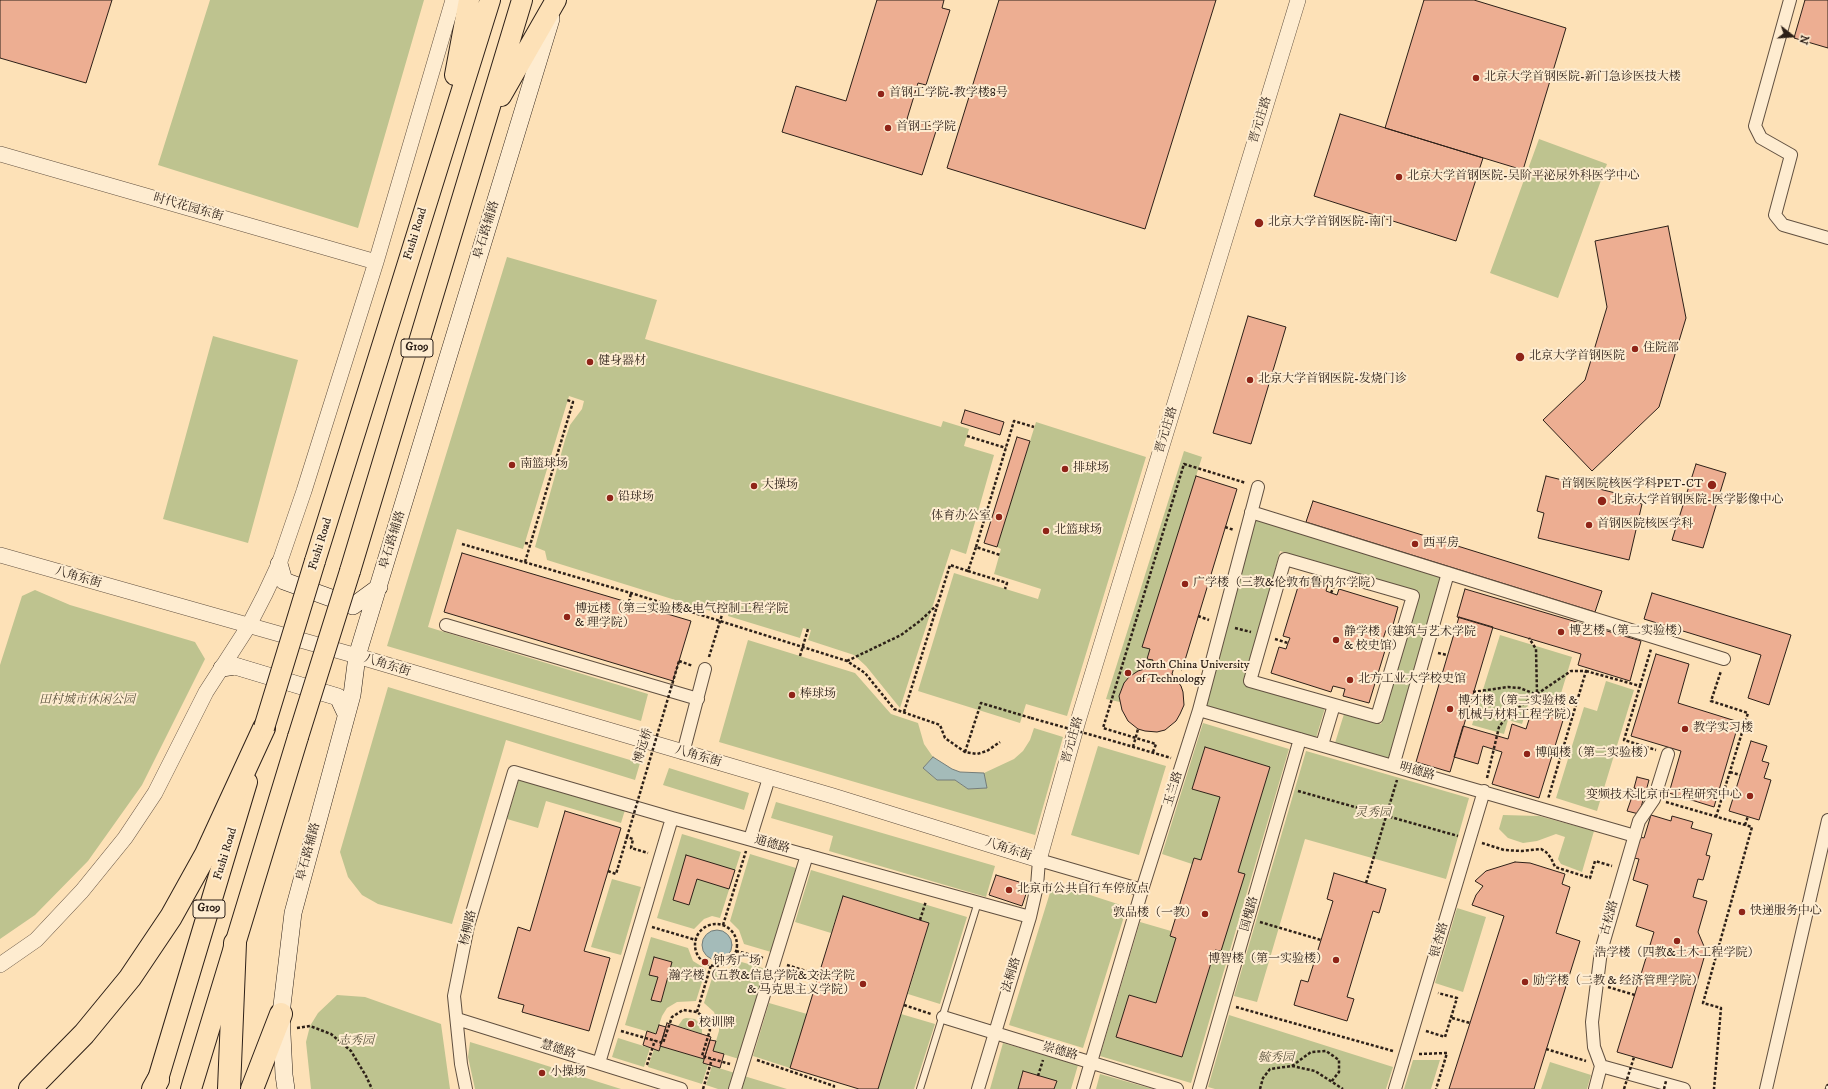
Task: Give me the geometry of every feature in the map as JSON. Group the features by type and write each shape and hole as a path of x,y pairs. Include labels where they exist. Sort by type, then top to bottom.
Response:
{"highway":[{"path":"441,153 469,0"},
{"name":"Fushi Road","path":"155,1086 315,561 441,153 490,0"},
{"name":"G109","path":"191,1089 350,571 522,0"},
{"path":"484,126 556,0"},
{"path":"30,1089 84,1034 130,978 170,918 206,854 264,728"},
{"path":"229,1089 235,943"},
{"path":"252,1089 282,1022"}],"main road":[{"name":"阜石路辅路","path":"286,1089 282,1022 293,913 352,695 357,656 556,0"},
{"path":"279,564 284,581 353,606 378,587"},
{"path":"222,668 235,666 338,697 346,714"}],"street":[{"path":"0,965 36,940 82,891 126,838 154,793 206,692 248,627 279,564 304,491 376,262 453,0"},
{"name":"晋元庄路","path":"1038,860 1078,721 1298,0"},
{"path":"1790,0 1755,126 1761,138 1791,155 1775,215 1783,225 1828,238"},
{"name":"时代花园东街","path":"0,154 376,262"},
{"name":"玉兰路","path":"1083,1089 1142,890 1199,710 1258,487"},
{"path":"1251,512 1724,659"},
{"name":"八角东街","path":"0,555 248,627 357,656 769,778 1038,860"},
{"path":"1285,559 1413,596 1377,717 1334,705 1250,681 1285,559"},
{"path":"1396,767 1448,573"},
{"path":"446,625 698,699"},
{"path":"683,753 705,669"},
{"path":"1322,745 1334,705"},
{"name":"明德路","path":"1199,710 1484,791 1635,836"},
{"name":"国槐路","path":"1199,1089 1300,739"},
{"name":"古松路","path":"1601,1066 1594,1047 1593,1028 1596,983 1601,951 1639,822 1654,799 1668,754"},
{"name":"通德路","path":"514,772 672,818 1030,917"},
{"name":"杨柳路","path":"466,1089 461,1064 454,996 468,926 514,772"},
{"path":"750,839 769,778"},
{"name":"银杏路","path":"1395,1089 1484,791"},
{"path":"599,1063 672,818"},
{"path":"1766,1089 1828,820"},
{"path":"743,1062 807,855"},
{"path":"1038,860 1142,890"},
{"name":"法桐路","path":"978,1089 1030,917 1037,886 1038,860"},
{"name":"崇德路","path":"943,1017 1091,1061 1177,1089"},
{"name":"慧德路","path":"457,1019 681,1089"},
{"path":"1595,1089 1601,1066 1684,1089"}],"lane":[{"path":"920,1089 978,902"}],"path":[{"path":"525,562 557,463 573,402 567,400"},
{"path":"968,571 1014,421 1034,427"},
{"path":"967,436 1006,448"},
{"path":"1153,752 1156,744 1103,728 1184,464 1258,487"},
{"path":"525,542 530,544"},
{"path":"462,544 632,593 847,661 865,673 894,709 940,725 945,738 965,752 977,754 1000,742"},
{"path":"976,547 1000,555"},
{"path":"904,712 950,565 1007,583 1005,589"},
{"path":"629,602 632,593"},
{"path":"847,661 901,635 920,621 938,603"},
{"path":"705,669 725,605"},
{"path":"1198,616 1288,643"},
{"path":"800,656 808,629"},
{"path":"1655,637 1624,740 1668,754"},
{"path":"1529,638 1536,649 1537,694"},
{"path":"1716,817 1748,713 1711,701 1724,659"},
{"name":"博远桥","path":"608,871 616,874 679,661"},
{"path":"1484,791 1499,727 1507,716 1571,671 1586,671 1640,686"},
{"path":"1545,809 1586,671"},
{"path":"1473,692 1508,687 1520,688 1560,704 1573,715"},
{"path":"965,752 981,703 1182,761"},
{"path":"1133,747 1138,729"},
{"path":"1366,883 1386,816 1396,767"},
{"path":"1730,772 1740,775"},
{"path":"1286,788 1470,839 1504,850 1522,851 1541,849 1551,858 1555,867 1590,878 1595,862 1624,870"},
{"path":"1654,799 1752,828 1703,1003 1721,1008 1714,1089"},
{"path":"1745,825 1748,816"},
{"path":"627,837 633,839 631,848 660,857"},
{"path":"724,925 750,839"},
{"path":"920,920 929,889"},
{"path":"1248,918 1321,940"},
{"path":"641,923 696,940"},
{"path":"716,924 724,925 735,936 737,943 736,951 733,958 727,963 719,966 711,966 700,958 696,949 696,940 699,933 704,928 716,924"},
{"path":"697,1012 711,966"},
{"path":"1596,983 1635,995"},
{"path":"1428,1032 1445,1037 1457,998 1440,994"},
{"path":"1224,1004 1406,1055 1447,1053 1436,1089"},
{"path":"904,1005 943,1017"},
{"path":"610,1028 663,1043 672,1018 683,1010 697,1012 706,1019 710,1030 702,1056 712,1059 743,1062 834,1086 833,1089"},
{"path":"1451,1017 1470,1023"},
{"path":"282,1022 310,1026 331,1034 351,1051 372,1089"},
{"path":"643,1077 654,1040"},
{"path":"1546,1049 1601,1066"},
{"path":"1292,1066 1311,1052 1326,1051 1339,1060 1339,1072 1331,1082"},
{"path":"1624,1089 1634,1057"},
{"path":"703,1089 712,1059"},
{"path":"1260,1089 1263,1078 1270,1069 1292,1066 1315,1071 1343,1089"},
{"path":"1664,1089 1666,1081"}],"green space":[{"path":"210,0 424,0 358,228 158,165"},
{"path":"1539,139 1607,164 1558,298 1490,273"},
{"name":"大操场","path":"507,257 657,300 645,339 941,427 943,421 969,429 964,446 994,455 966,554 951,549 900,708 866,666 854,655 808,640 811,630 803,628 800,638 728,616 730,607 720,604 717,613 547,560 545,551 535,547 570,425 582,409 584,401 569,396 523,549 457,529 428,627 648,694 641,721 387,646"},
{"path":"213,336 298,360 248,543 163,519"},
{"path":"1036,422 1146,457 1067,716 1026,704 1020,723 918,691 954,573 1038,599 1041,589 994,574 1001,549 997,547"},
{"path":"1184,451 1202,457 1143,647 1150,649 1148,658 1153,660 1151,667 1138,671 1129,677 1121,690 1120,702 1106,699"},
{"path":"1255,518 1443,577 1388,759 1335,743 1344,714 1381,724 1419,592 1280,551 1244,684 1325,708 1316,738 1205,706"},
{"name":"田村城市休闲公园","path":"35,590 70,605 195,642 205,659 142,785 88,861 35,915 0,939 0,665 22,596"},
{"path":"1500,635 1572,657 1556,710 1529,702 1522,724 1508,720 1504,734 1472,725"},
{"path":"748,640 855,673 891,714 918,723 924,744 933,757 923,768 937,780 955,780 968,789 986,788 984,773 1014,759 1023,751 1030,740 1034,728 1063,737 1035,835 719,742"},
{"path":"1606,681 1634,690 1597,811 1556,798 1584,707 1597,711"},
{"path":"388,687 640,763 635,780 506,740 452,924 378,904 362,895 348,877 340,852"},
{"path":"1203,723 1289,749 1191,1083 1100,1056 1140,922 1171,931 1170,936 1176,938 1156,1003 1129,995 1116,1037 1182,1057 1215,950 1221,951 1238,872 1270,767 1205,747 1192,789 1220,797 1201,860 1192,864 1162,854"},
{"path":"1098,746 1166,766 1139,855 1071,835"},
{"name":"灵秀园","path":"1306,751 1469,798 1446,879 1305,839 1257,1002 1234,996"},
{"path":"669,768 749,793 744,810 663,785"},
{"path":"519,779 625,810 621,823 546,801 538,828 507,819"},
{"path":"776,802 995,866 986,897 829,851 833,836 771,818"},
{"path":"1503,815 1539,816 1594,831 1582,872 1561,864 1558,859 1565,837 1556,834 1537,841 1523,843 1508,838 1499,829"},
{"path":"682,834 741,852 720,918 712,916 704,919 694,929 657,918"},
{"path":"750,854 796,868 771,952 744,944 739,930 730,921"},
{"path":"811,870 967,917 940,1004 908,994 929,923 843,896 831,933 795,922"},
{"path":"612,879 641,887 621,955 591,947"},
{"path":"1053,883 1127,907 1083,1048 1009,1025"},
{"path":"1457,908 1486,917 1463,992 1435,983"},
{"path":"651,937 688,948 693,961 706,969 696,1001 677,1002 667,1008 662,1016 656,1034 625,1025"},
{"path":"738,961 766,969 739,1059 713,1051 719,1031 719,1025 714,1012 704,1003 714,972 727,970"},
{"name":"志秀园","path":"337,995 365,997 441,1024 450,1089 311,1089 306,1042 310,1026 318,1013"},
{"path":"769,1003 807,1014 790,1068 753,1056"},
{"path":"901,1014 935,1024 914,1089 878,1089"},
{"name":"毓秀园","path":"1229,1015 1393,1067 1386,1089 1215,1089 1208,1087"},
{"path":"683,1019 695,1019 698,1022 702,1029 702,1034 678,1026"},
{"path":"618,1038 650,1048 644,1067 612,1057"},
{"path":"470,1042 621,1089 475,1089 468,1057"},
{"path":"1003,1043 1078,1065 1071,1089 1054,1089 1057,1082 1023,1071 1018,1089 990,1089"},
{"path":"660,1046 704,1059 703,1063 708,1065 702,1084 648,1067 654,1049"},
{"path":"1413,1060 1440,1060 1431,1089 1404,1089"},
{"path":"1550,1062 1591,1075 1587,1089 1541,1089"},
{"path":"712,1066 735,1073 730,1089 718,1089 706,1085"},
{"path":"1100,1074 1153,1089 1096,1089"},
{"path":"744,1076 787,1089 740,1089"}],"water":[{"path":"933,757 952,769 960,772 984,773 987,788 968,789 955,780 937,780 923,768"},
{"path":"717,930 727,935 732,945 727,955 717,960 707,955 702,945 707,935"}],"building":[{"path":"0,0 112,0 86,83 0,58"},
{"name":"首钢工学院-教学楼8号","path":"877,0 944,0 942,8 950,10 926,85 918,83 907,119 937,128 922,175 782,132 796,86 846,101"},
{"path":"999,0 1216,0 1145,229 947,168"},
{"name":"北京大学首钢医院-新门急诊医技大楼","path":"1424,0 1474,0 1566,28 1523,170 1385,128"},
{"path":"1805,0 1828,0 1828,48 1794,38"},
{"name":"北京大学首钢医院-吴阶平泌尿外科医学中心","path":"1340,114 1483,158 1456,241 1314,196"},
{"name":"住院部","path":"1668,226 1686,318 1659,407 1592,471 1543,420 1585,380 1607,307 1595,241"},
{"name":"北京大学首钢医院-发烧门诊","path":"1248,316 1286,327 1251,444 1213,433"},
{"path":"965,410 1004,422 1000,435 961,423"},
{"name":"体育办公室","path":"1017,437 1030,441 997,547 984,543"},
{"name":"首钢医院核医学科PET-CT","path":"1696,464 1726,473 1703,548 1672,540"},
{"name":"广学楼（三教&伦敦布鲁内尔学院）","path":"1196,476 1237,489 1182,670 1174,667 1172,674 1181,686 1184,705 1176,721 1165,730 1157,732 1145,731 1138,729 1128,721 1122,710 1119,696 1124,683 1129,677 1138,671 1151,667 1153,660 1147,659 1150,649 1142,647"},
{"name":"首钢医院核医学科","path":"1546,476 1636,498 1635,502 1642,504 1629,560 1538,538 1544,513 1537,511"},
{"name":"西平房","path":"1313,501 1602,591 1595,612 1306,522"},
{"name":"博远楼（第三实验楼&电气控制工程学院 & 理学院）","path":"462,553 691,621 673,681 444,612"},
{"name":"静学楼（建筑与艺术学院 & 校史馆）","path":"1301,577 1328,585 1326,591 1337,595 1339,589 1398,607 1391,632 1386,630 1382,642 1387,644 1369,703 1343,696 1345,689 1333,686 1331,692 1271,673 1279,647 1286,649 1290,638 1283,636"},
{"name":"博艺楼（第二实验楼）","path":"1465,589 1641,641 1630,681 1578,665 1581,654 1457,617"},
{"path":"1652,593 1791,635 1769,705 1748,698 1761,655 1644,619"},
{"name":"博才楼（第二实验楼 & 机械与材料工程学院）","path":"1459,617 1493,627 1450,772 1416,762"},
{"name":"教学实习楼","path":"1656,654 1689,664 1678,703 1739,722 1714,807 1669,793 1681,751 1631,736"},
{"name":"博闻楼（第二实验楼）","path":"1533,707 1564,717 1539,798 1492,784 1502,752 1483,746 1478,764 1454,757 1463,726 1508,739 1512,724 1526,729"},
{"name":"变频技术北京市工程研究中心","path":"1751,741 1767,746 1762,761 1769,763 1764,778 1771,780 1759,820 1729,811"},
{"name":"敦品楼（一教）","path":"1205,747 1270,767 1238,872 1245,874 1221,951 1215,950 1182,1057 1116,1037 1129,995 1156,1003 1176,938 1170,936 1194,858 1201,860 1220,797 1192,789"},
{"path":"1637,777 1649,780 1646,791 1634,788"},
{"path":"1633,794 1644,797 1639,814 1627,811"},
{"path":"565,811 621,828 584,951 610,958 589,1031 522,1012 524,1005 498,998 518,927 530,931"},
{"name":"浩学楼（四教&土木工程学院）","path":"1651,815 1671,821 1672,816 1693,822 1691,828 1712,834 1706,855 1710,856 1703,880 1698,879 1693,897 1707,901 1698,932 1706,951 1672,1068 1617,1052 1654,932 1636,926 1648,885 1633,880 1639,859 1634,858 1640,837 1644,838"},
{"path":"686,855 735,870 729,889 697,879 689,905 673,900"},
{"name":"励学楼（二教 & 经济管理学院）","path":"1515,862 1530,863 1565,874 1562,884 1570,887 1556,933 1580,941 1534,1089 1449,1089 1504,916 1472,905 1476,895 1483,886 1475,881 1486,871"},
{"name":"博智楼（第一实验楼）","path":"1334,873 1386,889 1379,913 1373,911 1347,997 1354,999 1347,1021 1294,1005 1301,980 1308,982 1333,901 1327,899"},
{"name":"北京市公共自行车停放点","path":"996,875 1029,885 1022,906 989,895"},
{"name":"瀚学楼（五教&信息学院&文法学院 & 马克思主义学院）","path":"843,896 929,923 878,1089 859,1089 790,1068"},
{"path":"654,957 672,962 661,1002 651,1000 658,977 649,975"},
{"path":"667,1023 711,1037 704,1059 660,1046"},
{"path":"659,1025 666,1027 659,1051 643,1045 647,1031 656,1034"},
{"path":"710,1040 716,1041 713,1051 724,1054 720,1068 703,1063"},
{"path":"1023,1071 1057,1081 1054,1089 1018,1089"}],"place":[{"name":"北京大学首钢医院-新门急诊医技大楼","path":"1476,78"},
{"name":"首钢工学院-教学楼8号","path":"881,94"},
{"name":"首钢工学院","path":"888,128"},
{"name":"北京大学首钢医院-吴阶平泌尿外科医学中心","path":"1399,177"},
{"name":"北京大学首钢医院-南门","path":"1259,223"},
{"name":"住院部","path":"1635,349"},
{"name":"北京大学首钢医院","path":"1520,357"},
{"name":"健身器材","path":"590,362"},
{"name":"北京大学首钢医院-发烧门诊","path":"1250,380"},
{"name":"南篮球场","path":"512,465"},
{"name":"排球场","path":"1065,469"},
{"name":"首钢医院核医学科PET-CT","path":"1712,485"},
{"name":"大操场","path":"754,486"},
{"name":"铅球场","path":"610,498"},
{"name":"北京大学首钢医院-医学影像中心","path":"1602,501"},
{"name":"体育办公室","path":"999,517"},
{"name":"首钢医院核医学科","path":"1589,525"},
{"name":"北篮球场","path":"1046,531"},
{"name":"西平房","path":"1415,544"},
{"name":"广学楼（三教&伦敦布鲁内尔学院）","path":"1185,584"},
{"name":"博远楼（第三实验楼&电气控制工程学院 & 理学院）","path":"567,617"},
{"name":"博艺楼（第二实验楼）","path":"1561,632"},
{"name":"静学楼（建筑与艺术学院 & 校史馆）","path":"1336,640"},
{"name":"North China University of Technology","path":"1128,673"},
{"name":"北方工业大学校史馆","path":"1350,680"},
{"name":"棒球场","path":"792,695"},
{"name":"博才楼（第二实验楼 & 机械与材料工程学院）","path":"1450,709"},
{"name":"教学实习楼","path":"1685,729"},
{"name":"博闻楼（第二实验楼）","path":"1527,754"},
{"name":"变频技术北京市工程研究中心","path":"1750,796"},
{"name":"北京市公共自行车停放点","path":"1009,890"},
{"name":"快递服务中心","path":"1742,912"},
{"name":"敦品楼（一教）","path":"1205,914"},
{"name":"浩学楼（四教&土木工程学院）","path":"1677,941"},
{"name":"博智楼（第一实验楼）","path":"1336,960"},
{"name":"钟秀广场","path":"705,962"},
{"name":"励学楼（二教 & 经济管理学院）","path":"1525,982"},
{"name":"瀚学楼（五教&信息学院&文法学院 & 马克思主义学院）","path":"863,984"},
{"name":"校训牌","path":"691,1024"},
{"name":"小操场","path":"542,1073"}]}
